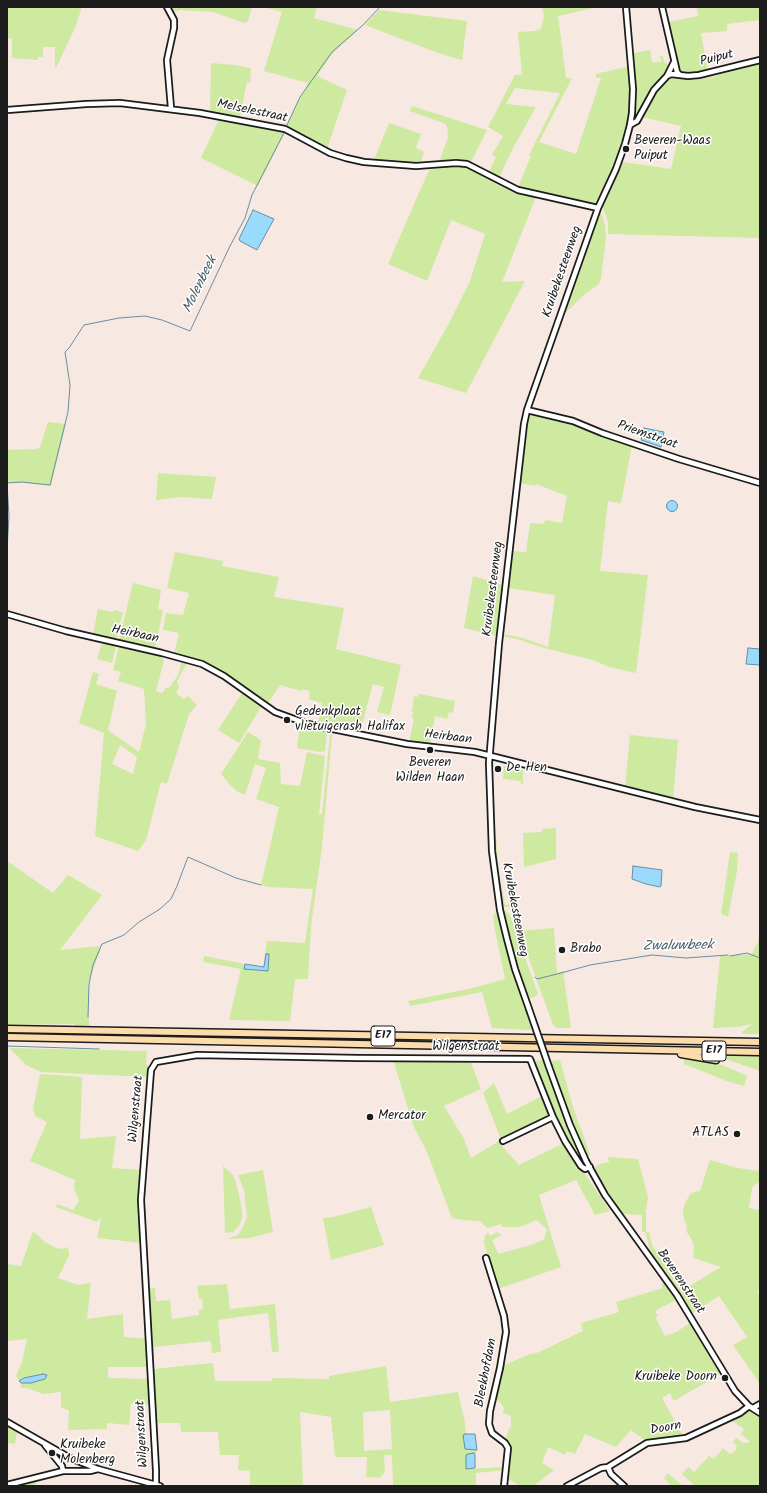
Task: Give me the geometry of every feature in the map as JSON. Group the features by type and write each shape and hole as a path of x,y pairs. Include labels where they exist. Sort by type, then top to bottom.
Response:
{"highway":[{"name":"E17","path":"7,1029 760,1042"},
{"name":"E17","path":"7,1037 760,1052"},
{"path":"731,1042 760,1039"},
{"path":"668,1051 716,1060"}],"street":[{"path":"167,7 174,20 174,28 167,60 171,108"},
{"name":"Kruibekesteenweg","path":"549,1067 515,969 507,939 495,880 492,851 490,756 499,643 524,424 527,410 598,208 616,169 630,125 633,89 626,7"},
{"path":"662,7 677,72 680,75"},
{"name":"Kruibekesteenweg","path":"630,125 637,121 654,90 667,76 674,60"},
{"name":"Puiput","path":"680,75 694,76 711,73 760,60"},
{"path":"667,76 671,74 680,75"},
{"name":"Melselestraat","path":"7,110 100,103 120,103 171,108 278,127 293,132 330,153 364,162 416,166 456,163 467,164 518,190 598,208"},
{"name":"Priemstraat","path":"527,410 573,421 602,433 679,459 760,483"},
{"name":"Heirbaan","path":"7,614 66,631 162,653 202,664 224,676 275,712 292,719 367,737 407,744 475,752 701,809 760,820"},
{"name":"Wilgenstraat","path":"157,1486 141,1200 151,1070 156,1062 197,1055 530,1059"},
{"name":"Beverenstraat","path":"530,1059 553,1117 577,1160 583,1168 590,1167"},
{"name":"Beverenstraat","path":"549,1067 570,1125 605,1195 677,1296 735,1391 751,1407 760,1413"},
{"path":"503,1141 553,1117"},
{"name":"Bleekhofdam","path":"486,1258 502,1309 506,1332 500,1368 490,1411 489,1424 492,1433 505,1443 508,1448 504,1486"},
{"name":"Doorn","path":"567,1486 601,1468 608,1467 647,1443 686,1438 760,1404"},
{"path":"7,1422 59,1452 98,1469 157,1486"},
{"path":"44,1444 62,1466 63,1471"},
{"path":"56,1460 59,1452"},
{"path":"608,1467 612,1474 624,1486"},
{"path":"7,1485 63,1471 90,1471 98,1469"}],"green space":[{"path":"7,7 82,7 75,28 56,68 55,47 43,47 43,57 38,57 38,60 12,58 12,38 7,38"},
{"path":"169,7 252,7 248,21 245,23 213,12 181,10 173,12"},
{"path":"263,7 317,7 314,18 358,30 332,54 317,76 347,90 327,149 286,126 308,83 264,71 282,12"},
{"path":"542,7 598,7 558,16 566,78 572,78 539,142 576,154 601,78 596,78 596,74 630,66 630,109 624,138 613,167 596,202 593,204 518,187 531,156 529,155 560,93 515,88 506,104 536,107 513,148 499,178 489,172 496,157 492,155 503,136 488,127 515,75 522,75 518,32 541,29 544,16"},
{"path":"697,7 760,7 760,20 727,24 727,31 701,33 708,73 682,73 679,71 668,22 698,16"},
{"path":"379,10 467,21 462,60 438,53 365,25"},
{"path":"650,50 652,62 661,62 660,56 663,56 664,62 668,64 670,69 635,120 633,119 636,89 634,53"},
{"path":"211,63 251,68 250,83 247,82 240,117 210,112"},
{"path":"760,63 760,238 608,234 608,222 602,205 623,162 671,169 681,126 642,117 657,89 663,82 669,78 677,77 688,79 712,77"},
{"path":"412,106 487,130 471,162 454,158 439,162 449,135 447,134 448,131 446,124 410,111"},
{"path":"219,119 273,129 284,134 258,186 201,158"},
{"path":"389,123 421,134 416,148 424,152 420,165 374,160"},
{"path":"462,165 500,183 536,197 502,282 525,281 466,393 418,378 447,327 470,281 485,234 451,220 427,281 388,264 429,170"},
{"path":"600,210 605,225 606,238 601,279 599,284 585,294 563,315"},
{"path":"531,414 574,423 632,445 621,503 608,501 600,571 648,575 636,673 609,667 593,660 503,636 503,634 523,638 548,647 555,595 508,588 513,551 526,552 530,523 544,524 545,520 562,523 567,496 536,484 535,486 520,483 529,416"},
{"path":"48,422 66,424 51,486 16,482 7,483 7,450 37,449 40,447"},
{"path":"158,473 216,477 212,499 182,497 156,500"},
{"path":"175,552 223,561 222,566 279,577 274,597 344,608 336,649 401,665 390,715 377,712 384,687 373,684 360,732 318,724 322,703 309,699 310,691 302,689 301,691 280,685 267,705 242,686 212,667 174,654 179,633 163,630 166,613 183,615 189,593 167,588"},
{"path":"473,576 503,585 497,636 464,628"},
{"path":"133,583 161,590 158,609 163,610 155,649 120,642 119,640"},
{"path":"98,609 123,612 116,641 93,635"},
{"path":"102,643 116,646 112,663 97,659"},
{"path":"119,646 162,656 164,660 156,691 160,693 164,692 165,688 170,687 178,675 182,661 187,663 177,681 179,687 176,693 184,699 188,696 197,705 189,714 167,784 161,782 146,840 138,851 95,836 104,733 79,723 93,672 99,674 96,684 117,691 108,730 139,752 146,724 144,689 118,681 121,672 113,670","holes":["120,745 137,757 133,774 112,764"]},
{"path":"242,693 261,707 239,743 218,730"},
{"path":"419,694 455,701 453,713 449,712 447,719 435,716 430,745 409,742 414,719 412,718 412,712 414,696 418,697"},
{"path":"300,725 327,732 325,751 320,752 297,748"},
{"path":"248,732 261,740 258,759 280,763 281,784 300,786 307,752 325,756 319,814 322,814 330,734 332,735 322,847 311,926 308,979 295,979 290,1021 229,1020 241,969 203,962 204,956 245,964 244,969 268,971 269,954 266,954 263,967 267,941 305,943 313,889 269,887 261,885 279,807 256,799 266,768 255,764 245,795 238,792 231,786 221,774"},
{"path":"630,735 678,740 673,800 625,787"},
{"path":"504,766 523,770 523,784 521,784 521,781 503,779"},
{"path":"492,814 494,814 499,873 505,905 510,904 511,907 503,907 501,902 495,856"},
{"path":"556,828 556,859 524,867 523,833 542,832 542,829"},
{"path":"730,852 738,853 737,871 728,917 721,914"},
{"path":"7,861 53,893 68,875 102,895 60,950 100,946 100,951 88,984 89,1026 75,1026 75,1024 7,1025"},
{"path":"505,910 510,915 538,994 532,998 527,997 510,942 503,913"},
{"path":"495,913 499,915 507,949 532,1030 492,1028 482,992 410,1006 408,1001 473,988 505,979 494,925 493,916"},
{"path":"554,928 557,973 563,971 571,1028 557,1028 553,1025 519,931"},
{"path":"760,931 760,1034 743,1034 742,1032 752,1024 737,1027 713,1028 720,956 752,954 758,942"},
{"path":"9,1048 147,1051 146,1064 149,1067 150,1072 146,1077 41,1072 26,1065"},
{"path":"707,1056 760,1056 760,1071 725,1059"},
{"path":"393,1059 470,1060 481,1089 444,1106 464,1139 471,1158 501,1140 483,1093 494,1083 507,1114 542,1096 550,1115 502,1140 501,1145 519,1165 564,1143 610,1211 595,1215 576,1180 539,1195 561,1267 498,1289 484,1243 485,1236 488,1232 490,1236 497,1232 502,1235 492,1240 498,1254 534,1244 544,1239 547,1229 536,1220 518,1227 503,1227 501,1224 487,1228 480,1221 452,1218 427,1152 413,1125"},
{"path":"543,1060 567,1125 585,1166 583,1166 565,1137 533,1063 534,1061"},
{"path":"560,1060 573,1107 590,1154 588,1159 566,1108 550,1061"},
{"path":"684,1060 716,1063 727,1067 747,1076 744,1086 684,1064"},
{"path":"40,1075 82,1077 80,1139 116,1136 112,1168 141,1170 140,1204 142,1243 97,1238 101,1219 99,1218 97,1222 56,1207 57,1204 73,1210 79,1201 74,1188 75,1180 30,1161 47,1122 35,1116 33,1109"},
{"path":"608,1157 638,1159 648,1197 646,1210 646,1232 649,1232 652,1245 681,1291 721,1267 693,1258 694,1248 692,1240 686,1231 687,1226 684,1219 683,1210 691,1193 700,1191 710,1160 737,1168 760,1171 760,1182 752,1188 749,1208 760,1210 760,1290 757,1292 760,1297 760,1384 733,1345 747,1337 719,1296 691,1314 651,1253 645,1232 642,1232 642,1215 622,1214 593,1168 600,1164 609,1162"},
{"path":"223,1166 232,1174 235,1180 242,1211 242,1218 239,1226 233,1232 225,1233"},
{"path":"263,1170 273,1232 250,1238 227,1239 238,1235 247,1218 244,1190 238,1175"},
{"path":"371,1207 384,1245 331,1260 323,1218 333,1217"},
{"path":"33,1231 45,1242 56,1248 62,1249 67,1247 69,1256 58,1278 78,1285 91,1283 87,1319 123,1314 124,1337 148,1339 150,1367 108,1367 108,1378 150,1379 152,1405 131,1403 129,1425 107,1423 107,1429 68,1430 69,1410 61,1408 61,1392 43,1394 27,1388 21,1388 21,1383 31,1383 45,1379 47,1375 43,1374 24,1378 19,1381 16,1376 22,1362 27,1339 7,1341 7,1264 21,1266"},
{"path":"664,1283 676,1300 655,1311 658,1316 655,1317 665,1336 676,1332 690,1323 720,1374 674,1401 670,1393 662,1398 683,1436 646,1441 631,1430 616,1447 585,1434 575,1454 567,1451 565,1455 548,1447 542,1463 554,1470 536,1484 537,1486 520,1486 507,1478 510,1446 505,1441 509,1428 511,1428 511,1416 503,1413 504,1408 499,1401 494,1399 499,1359 503,1360 502,1366 530,1354 537,1353 583,1331 581,1323 619,1312 616,1302 663,1288 661,1284"},
{"path":"227,1284 230,1309 275,1304 279,1352 272,1352 268,1313 218,1320 221,1352 212,1353 211,1341 153,1347 148,1288 155,1288 156,1301 170,1300 172,1319 199,1315 199,1310 203,1309 202,1299 199,1299 197,1286"},
{"path":"213,1363 215,1381 272,1381 272,1378 329,1379 329,1376 386,1366 390,1402 458,1392 464,1415 465,1434 471,1450 477,1450 475,1455 474,1453 468,1454 466,1469 505,1467 504,1470 476,1473 476,1486 393,1486 392,1455 384,1455 385,1472 379,1478 366,1477 367,1457 335,1457 331,1417 300,1412 303,1486 250,1486 250,1471 238,1470 239,1455 220,1455 218,1432 181,1432 180,1423 156,1423 153,1369","holes":["390,1410 392,1449 364,1451 363,1412"]},
{"path":"751,1411 760,1416 760,1486 695,1486 682,1474 688,1467 694,1472 709,1456 714,1459 723,1448 730,1454 735,1451 737,1446 733,1442 736,1438 743,1443 750,1441 741,1434 744,1429 731,1420"},
{"path":"7,1426 17,1432 15,1444 8,1443 7,1447"},
{"path":"668,1473 683,1486 672,1486 664,1478"},
{"path":"35,1480 35,1486 19,1486 19,1484"}],"water":[{"path":"253,210 274,219 257,250 239,239"},
{"path":"644,428 664,432 661,447 641,440"},
{"path":"670,501 674,501 676,502 676,510 670,511 667,508 667,504"},
{"path":"748,648 760,649 760,665 746,664"},
{"path":"633,866 662,870 661,886 646,884 632,879"},
{"path":"266,954 269,954 268,971 244,969 245,964 264,967"},
{"path":"43,1374 47,1375 45,1379 31,1383 21,1383 19,1381 24,1378"},
{"path":"475,1434 477,1450 465,1449 463,1435"},
{"path":"474,1453 475,1468 466,1469 466,1455"}],"waterway":[{"name":"Molenbeek","path":"287,125 300,97 332,52 363,25 380,7"},
{"name":"Molenbeek","path":"7,483 22,482 50,485 68,412 70,385 65,352 84,325 119,318 145,316 162,320 190,331 230,246 245,218 252,195 285,131"},
{"name":"Molenbeek","path":"7,483 9,516 7,550"},
{"path":"88,1017 89,984 93,965 102,944 124,935 139,922 160,909 171,899 188,857 236,878 261,885"},
{"name":"Zwaluwbeek","path":"730,956 747,953 760,958"},
{"name":"Zwaluwbeek","path":"535,977 537,979 590,965 652,955 686,958 728,955"},
{"path":"7,1046 99,1049"}],"place":[{"name":"Beveren-Waas Puiput","path":"626,149"},
{"name":"Gedenkplaat vlietuigcrash Halifax","path":"287,720"},
{"name":"Beveren Wilden Haan","path":"430,750"},
{"name":"De Hen","path":"498,769"},
{"name":"Brabo","path":"562,950"},
{"name":"Mercator","path":"370,1117"},
{"name":"ATLAS","path":"737,1134"},
{"name":"Kruibeke Doorn","path":"725,1378"},
{"name":"Kruibeke Molenberg","path":"52,1453"}]}
